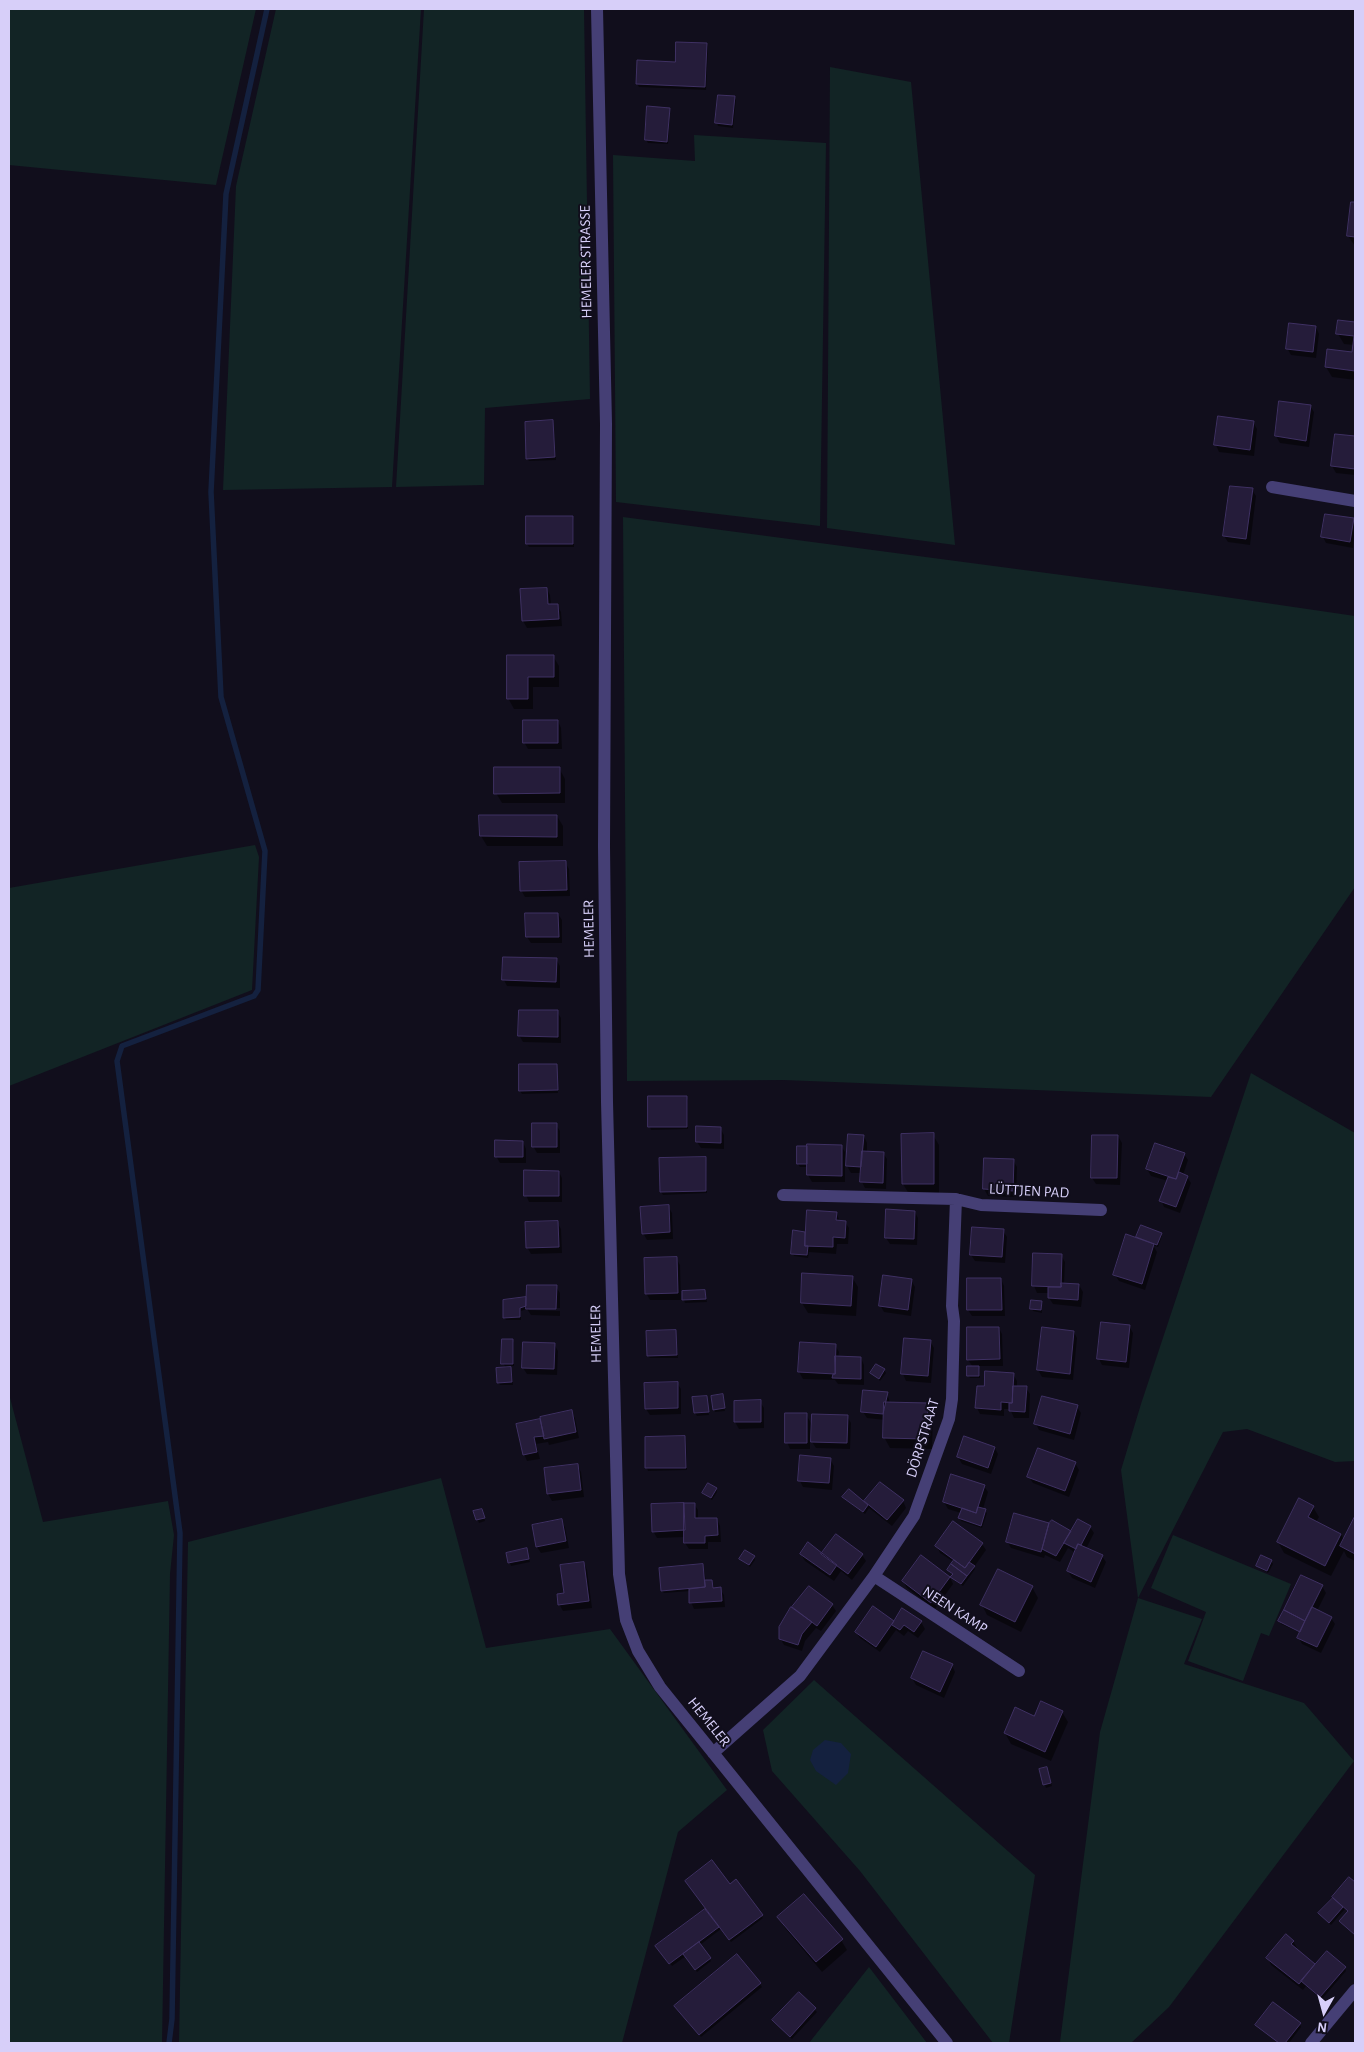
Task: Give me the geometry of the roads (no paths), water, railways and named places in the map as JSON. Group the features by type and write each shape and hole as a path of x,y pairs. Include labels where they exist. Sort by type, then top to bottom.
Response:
{"street":[{"name":"HEMELER STRASSE","path":"597,9 606,514"},
{"path":"1272,487 1355,501"},
{"name":"HEMELER","path":"606,514 604,854 607,1102 619,1574 626,1620 638,1651 660,1687 947,2043"},
{"path":"783,1195 956,1199"},
{"name":"DÖRPSTRAAT","path":"713,1753 800,1676 874,1576 914,1516 948,1419 952,1400 954,1321 952,1306 956,1199"},
{"name":"LÜTTJEN PAD","path":"956,1199 981,1205 1101,1210"},
{"name":"NEEN KAMP","path":"874,1576 1019,1671"},
{"path":"1311,2043 1355,1990"}],"water":[{"path":"825,1740 841,1743 851,1754 848,1773 836,1785 816,1771 810,1760 813,1750"}],"waterway":[{"path":"169,2043 172,2019 180,1533 117,1061 122,1046 254,996 258,990 265,851 221,697 211,492 226,194 267,9"}]}
